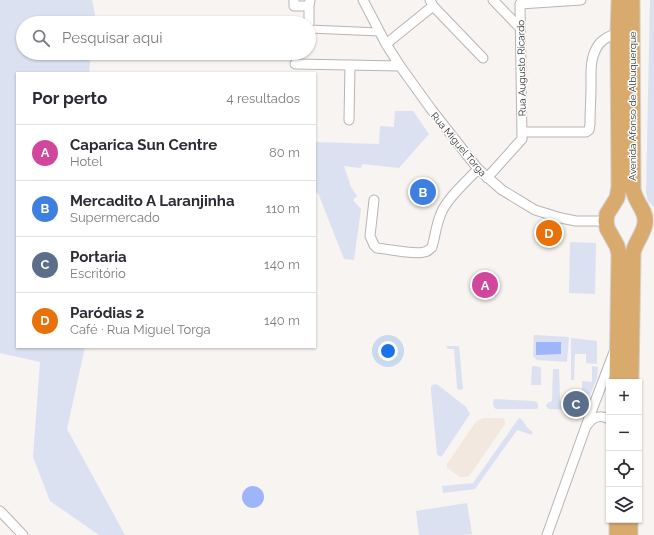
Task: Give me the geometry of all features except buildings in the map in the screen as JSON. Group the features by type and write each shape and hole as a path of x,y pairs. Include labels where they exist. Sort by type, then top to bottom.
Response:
{"main road":[{"name":"Avenida Afonso de Albuquerque","path":"609,221 619,187 619,0"},
{"name":"Avenida Afonso de Albuquerque","path":"631,379 633,253 634,247 645,227 646,221 645,215 635,198 633,188 632,0"},
{"path":"618,379 619,254 618,246 609,221 615,204 622,201 632,202 642,209"},
{"path":"609,221 616,238 621,240 628,241 634,239 642,232"},
{"path":"617,523 617,535"},
{"path":"630,523 630,535"}],"street":[{"path":"294,0 294,6 310,3 309,16"},
{"name":"Rua Miguel Torga","path":"364,0 386,44 400,66 478,170 502,190 535,210 576,221 609,221"},
{"path":"493,0 520,28"},
{"name":"Rua Augusto Ricardo","path":"487,178 522,140 520,4 581,0"},
{"path":"386,44 432,3 483,58"},
{"path":"316,29 380,32"},
{"path":"522,132 586,132 589,130 591,65 593,55 596,48 606,37 618,33"},
{"path":"295,64 400,66"},
{"path":"349,120 350,65"},
{"path":"374,200 370,236 374,245 377,248 423,253 432,247 440,216 444,208 478,170"},
{"path":"547,535 618,341"},
{"path":"586,426 592,419 600,416 606,418"},
{"path":"0,512 23,535"}],"shaded area":[{"path":"0,0 92,0 95,16 16,16 16,60 90,60 89,72 16,72 16,348 85,348 67,429 125,535 99,535 50,501 33,457 40,362 0,353"},
{"path":"650,0 654,0 654,207 648,201 646,192"},
{"path":"395,111 413,111 429,134 399,168 362,164 361,168 344,166 351,187 357,196 353,200 361,209 354,260 344,259 316,190 316,142 379,144 380,126 394,127"},
{"path":"570,242 596,243 595,294 569,293"},
{"path":"534,335 569,337 567,362 537,360 533,356"},
{"path":"571,338 597,341 597,364 586,363 586,354 575,354 574,380 571,380"},
{"path":"446,346 459,346 463,389 459,390 457,388 454,349 448,349"},
{"path":"532,366 540,367 541,369 541,385 531,385"},
{"path":"592,366 598,367 597,378 590,395 582,391 582,381 592,382"},
{"path":"553,369 559,369 560,401 572,402 572,410 549,409 546,406 552,401"},
{"path":"435,384 466,407 470,414 442,456 437,454 431,391 431,386"},
{"path":"494,399 533,401 537,402 538,408 496,409 493,406"},
{"path":"483,418 503,418 505,424 470,475 467,477 460,477 447,468 447,464 475,423"},
{"path":"519,418 532,431 532,435 517,430 475,489 443,493 442,486 473,483"},
{"path":"467,503 472,534 419,535 416,511"}],"water":[{"path":"536,342 561,342 561,354 536,355"},
{"path":"253,486 261,489 264,497 261,505 253,508 245,505 242,497 245,489"}],"place":[{"name":"Mercadito A Laranjinha","path":"423,192"},
{"name":"Paródias 2","path":"549,233"},
{"name":"Caparica Sun Centre","path":"485,285"},
{"name":"Portaria","path":"576,404"}]}
